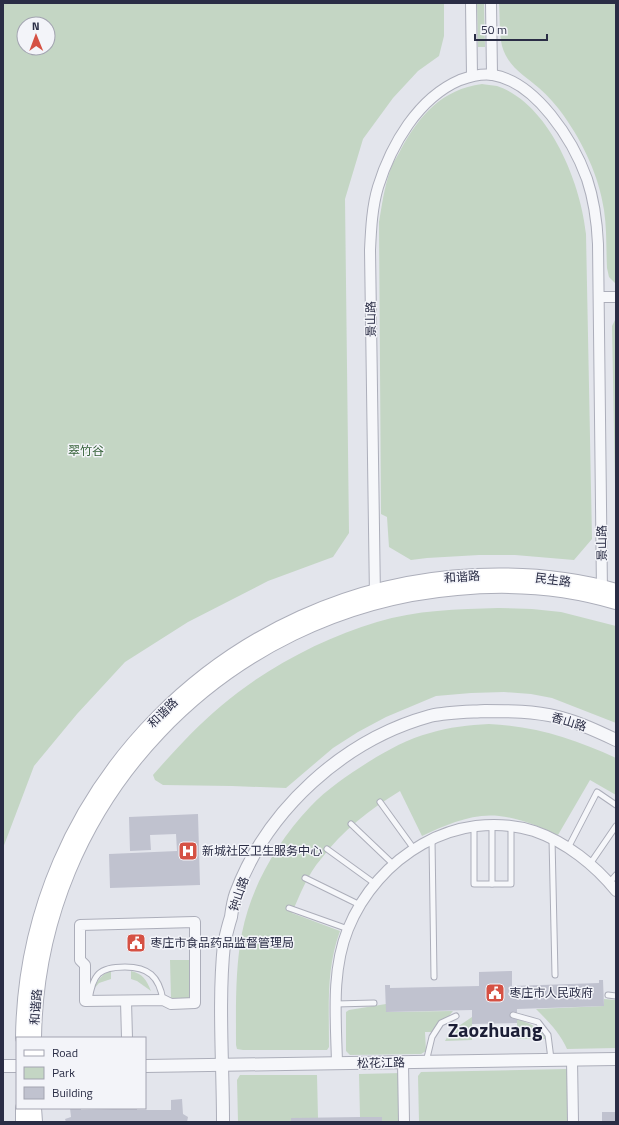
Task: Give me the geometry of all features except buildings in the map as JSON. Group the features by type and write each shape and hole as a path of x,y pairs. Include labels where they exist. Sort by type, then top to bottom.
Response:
{"main road":[{"name":"民生路","path":"489,581 535,577 602,593 616,602"},
{"name":"和谐路","path":"34,1037 36,997 41,964 54,911 75,854 106,799 141,751 181,710 228,672 283,638 407,583 441,578 489,581"},
{"name":"民生路","path":"602,593 616,591"},
{"name":"和谐路","path":"23,1037 25,996 35,936 43,908 55,876 79,822 97,793 133,744 173,702 221,663 249,644 310,613 338,602 376,596"},
{"path":"23,1109 23,1122"},
{"path":"34,1109 35,1122"}],"street":[{"path":"471,3 472,76"},
{"path":"491,3 492,75"},
{"name":"景山路","path":"376,596 370,250 374,207 378,188 384,169 396,145 407,126 421,108 450,84 472,76 492,75 509,80 527,91 555,120 577,156 587,179 593,201 597,224 602,593"},
{"path":"598,297 616,297"},
{"name":"香山路","path":"461,712 520,711 558,717 586,726 616,740"},
{"name":"钟山路","path":"223,1122 221,992 225,943 236,894 255,852 283,812 312,782 356,748 398,727 431,716 461,712"},
{"path":"337,1063 336,980 341,952 348,929 360,905 374,883 393,864 414,849 432,839 452,831 492,825 511,826 534,831 568,848 612,879 616,891"},
{"path":"195,922 195,1002 171,1004 163,1000 85,1001 85,965 80,960 80,925 195,922"},
{"path":"126,1001 127,1037"},
{"name":"松花江路","path":"146,1066 616,1059"},
{"path":"572,1060 573,1122"},
{"path":"403,1063 404,1122"},
{"path":"3,1066 16,1066"}],"lane":[{"path":"568,848 597,792 616,805"},
{"path":"380,802 414,849"},
{"path":"351,824 393,864"},
{"path":"492,825 492,884"},
{"path":"474,827 474,884 512,884 511,826"},
{"path":"590,864 616,826"},
{"path":"432,839 434,977"},
{"path":"552,839 555,975"},
{"path":"327,849 374,883"},
{"path":"305,878 360,905"},
{"path":"289,908 348,929"},
{"path":"89,1001 91,987 94,980 100,972 110,967 136,967 144,969 152,974 158,984 163,1000"},
{"path":"608,996 616,996"},
{"path":"336,1004 374,1003"},
{"path":"513,1015 538,1022 548,1035 551,1060"},
{"path":"426,1062 432,1036 441,1023 456,1016"}],"green space":[{"name":"翠竹谷","path":"3,3 444,3 444,36 439,56 418,71 393,98 363,139 345,199 349,533 333,557 268,581 188,622 125,662 77,714 34,766 3,848"},
{"path":"477,3 484,3 485,47 478,47"},
{"path":"499,3 616,3 616,284 609,277 607,268 604,210 602,197 594,172 578,137 558,109 546,94 517,70 508,60 501,41"},
{"path":"482,84 497,86 516,95 533,110 547,128 560,148 570,170 583,214 586,234 592,539 574,560 515,555 479,555 411,560 389,547 387,517 381,514 379,222 388,177 394,162 408,137 424,115 433,106 455,92"},
{"path":"616,318 616,537 612,326"},
{"path":"498,608 561,612 616,626 616,723 552,698 531,694 504,692 436,696 386,717 358,732 333,748 286,788 163,785 155,780 153,775 177,748 221,706 238,692 275,667 295,656 336,637 392,618 452,610"},
{"path":"489,724 522,727 570,739 616,758 616,795 590,780 558,835 537,826 507,817 479,816 459,821 422,836 400,791 389,798 357,821 329,849 308,878 292,913 340,931 332,960 330,974 329,1047 327,1050 237,1049 236,989 238,960 246,915 267,865 287,834 310,807 331,788 362,766 391,749 414,738 444,729"},
{"path":"170,960 191,960 192,998 171,998"},
{"path":"111,970 111,979 99,983 93,990 100,978"},
{"path":"131,971 144,978 151,991 137,981 131,979"},
{"path":"604,999 616,1000 616,1048 567,1049 557,1032 536,1009 604,1006"},
{"path":"386,1004 387,1012 453,1011 436,1032 425,1032 426,1051 421,1054 350,1055 346,1051 346,1012 349,1010"},
{"path":"472,1017 472,1040 445,1041 450,1032"},
{"path":"517,1017 536,1028 547,1039 517,1039"},
{"path":"568,1069 572,1122 419,1122 418,1076 421,1072"},
{"path":"402,1073 403,1122 382,1122 381,1117 360,1117 359,1074"},
{"path":"240,1075 317,1075 318,1118 291,1118 291,1122 238,1122 237,1080"}],"place":[{"name":"新城社区卫生服务中心","path":"188,851"},
{"name":"枣庄市食品药品监督管理局","path":"136,943"},
{"name":"枣庄市人民政府","path":"495,993"}],"district":[{"name":"Zaozhuang","path":"495,1030"}]}
